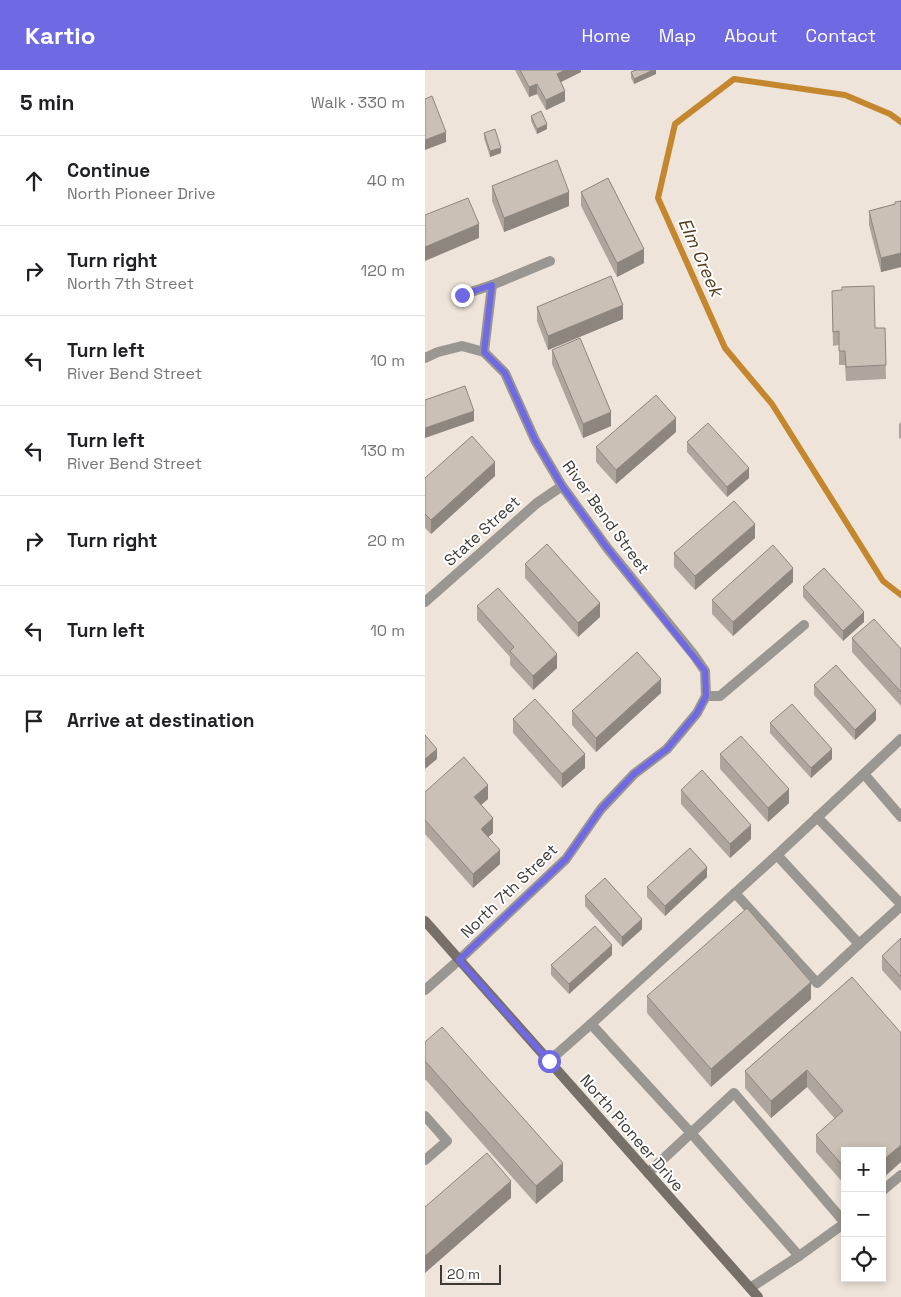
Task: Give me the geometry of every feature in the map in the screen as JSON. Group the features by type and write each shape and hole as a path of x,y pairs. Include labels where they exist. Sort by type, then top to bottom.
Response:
{"street":[{"path":"462,295 550,261"},
{"path":"425,358 438,352 462,346 484,352 492,285"},
{"name":"River Bend Street","path":"484,352 505,373 535,440 562,486 608,549 705,671 706,696"},
{"name":"State Street","path":"425,602 537,503 562,486"},
{"path":"706,696 719,696 804,625"},
{"name":"North 7th Street","path":"425,990 566,859 601,809 634,774 667,749 697,713 706,696"},
{"path":"549,1061 777,855 901,739"},
{"path":"864,774 901,817"},
{"path":"735,893 817,983 901,905 817,817"},
{"path":"777,855 859,944"},
{"name":"North Pioneer Drive","path":"425,921 758,1297"},
{"path":"591,1024 691,1133 799,1256"},
{"path":"648,1173 734,1094 841,1218"},
{"path":"425,1116 447,1141 425,1160"},
{"path":"886,1188 901,1175"},
{"path":"750,1288 841,1226"}],"building":[{"path":"520,70 565,70 557,74 565,91 546,100 537,84 529,87"},
{"path":"636,70 653,70 634,79 631,72"},
{"path":"432,96 446,132 425,140 425,99"},
{"path":"541,111 547,124 537,129 531,116"},
{"path":"495,129 501,148 490,151 484,133"},
{"path":"557,160 569,192 504,218 492,186"},
{"path":"608,178 644,249 617,263 581,192"},
{"path":"468,198 479,224 425,247 425,215"},
{"path":"901,201 901,253 881,258 869,211"},
{"path":"611,276 623,305 548,336 537,307"},
{"path":"874,286 875,328 885,328 886,365 846,367 845,351 839,351 839,331 833,332 832,291 842,290 842,287"},
{"path":"580,338 611,412 583,424 552,350"},
{"path":"465,386 474,411 425,428 425,400"},
{"path":"656,395 676,418 616,470 596,447"},
{"path":"708,423 749,468 727,487 687,442"},
{"path":"472,436 495,462 431,520 425,514 425,478"},
{"path":"734,501 755,524 695,576 674,553"},
{"path":"547,544 600,603 578,623 525,564"},
{"path":"773,545 793,568 733,622 712,600"},
{"path":"824,568 864,612 843,631 803,587"},
{"path":"498,588 557,654 533,676 510,651 514,647 477,606"},
{"path":"874,619 901,649 901,692 852,638"},
{"path":"637,652 661,679 596,738 572,711"},
{"path":"836,665 876,710 855,730 814,685"},
{"path":"535,699 585,754 562,774 513,719"},
{"path":"792,704 832,749 811,768 770,723"},
{"path":"425,735 437,749 425,759"},
{"path":"741,736 789,789 768,808 720,754"},
{"path":"464,757 488,785 474,797 493,818 481,829 500,850 473,874 425,820 425,792"},
{"path":"702,770 751,825 730,844 681,790"},
{"path":"690,848 707,867 665,906 647,887"},
{"path":"605,878 642,919 622,937 585,896"},
{"path":"747,908 811,982 711,1069 647,996"},
{"path":"595,926 612,945 569,984 551,965"},
{"path":"901,938 901,977 882,956"},
{"path":"852,977 901,1033 901,1145 886,1158 886,1147 841,1147 841,1163 816,1135 843,1111 807,1070 771,1101 745,1071"},
{"path":"442,1027 563,1163 536,1186 425,1061 425,1042"},
{"path":"487,1153 511,1181 425,1256 425,1207"}],"waterway":[{"name":"Elm Creek","path":"901,122 890,114 845,95 734,79 675,124 658,198 725,348 772,404 883,581 901,595"}],"route":[{"path":"462,295 492,285 484,352 505,373 535,440 562,486 608,549 705,671 706,696 697,713 667,749 634,774 601,809 566,859 459,960 549,1061"}]}
